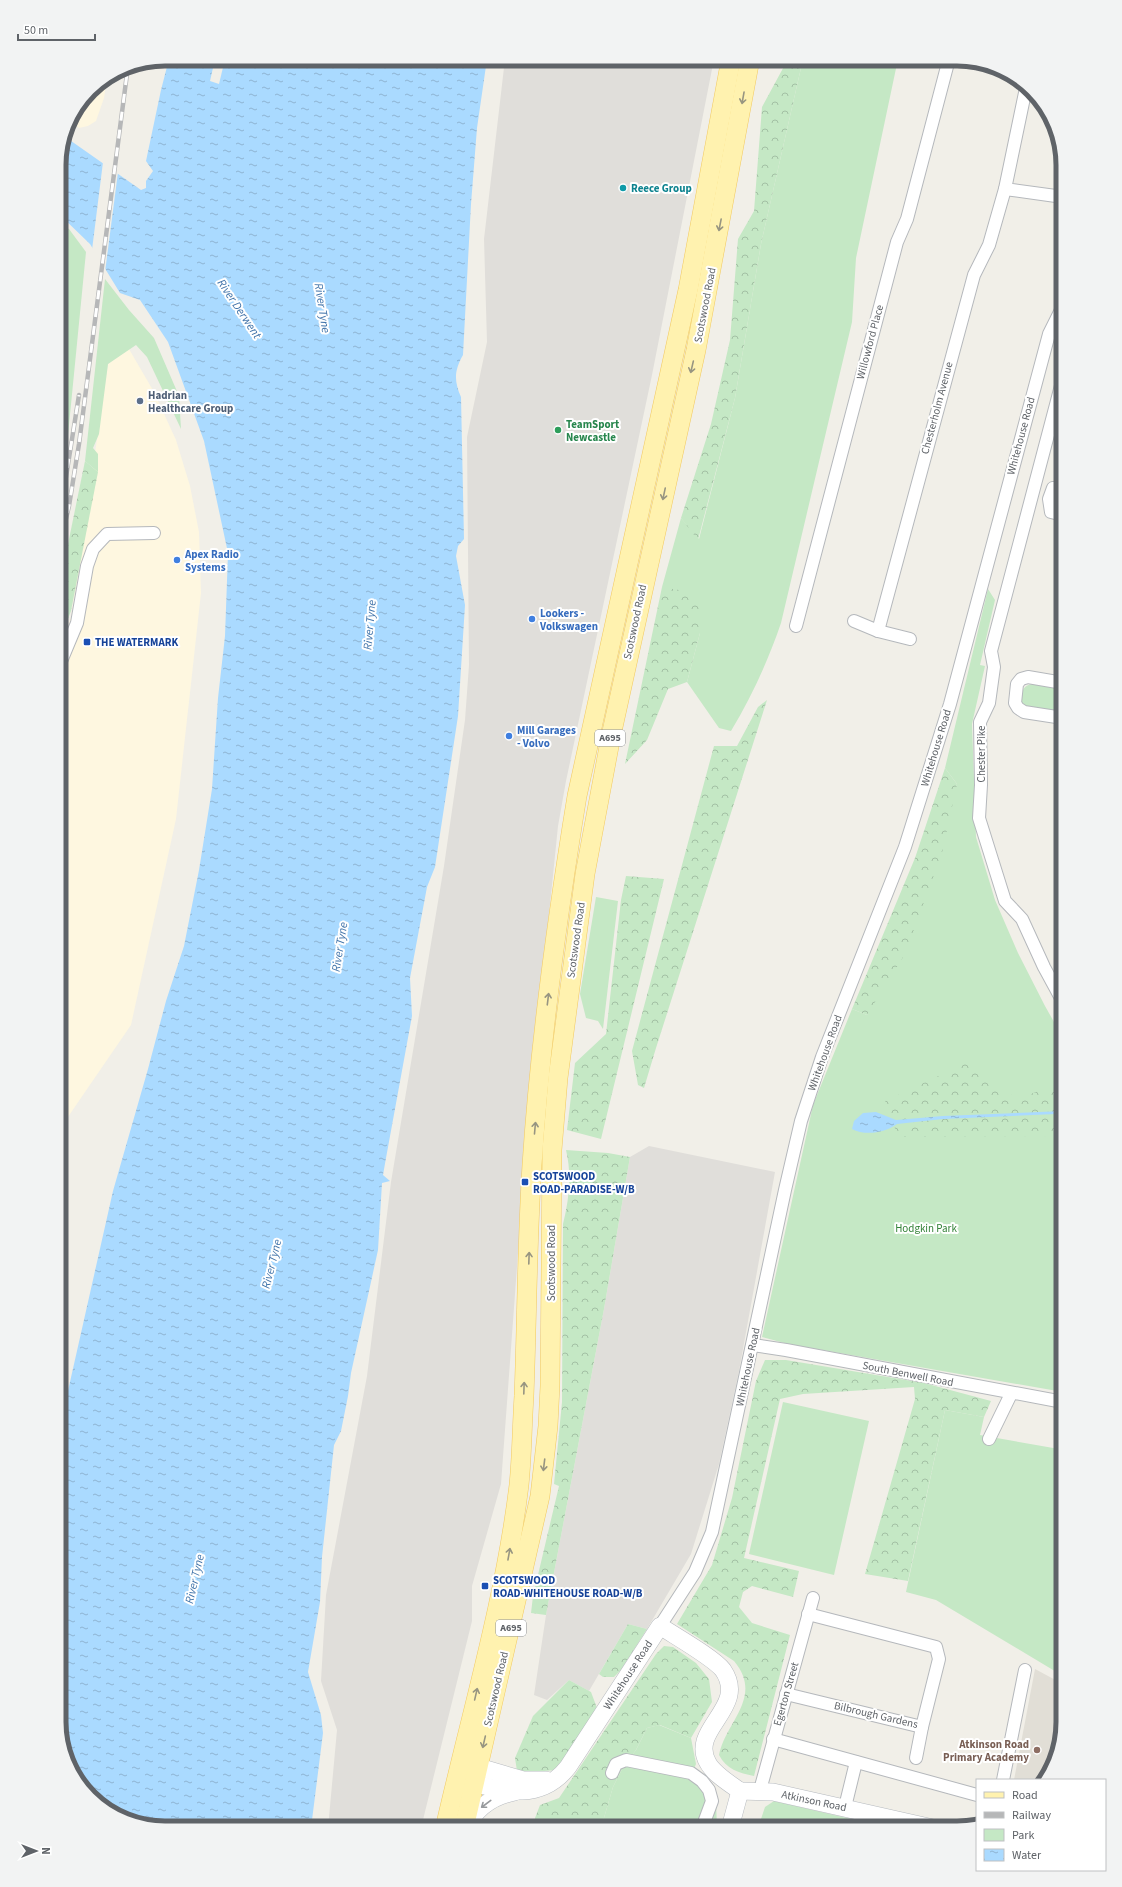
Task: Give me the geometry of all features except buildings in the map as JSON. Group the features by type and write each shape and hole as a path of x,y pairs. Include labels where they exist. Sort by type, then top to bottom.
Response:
{"main road":[{"name":"Scotswood Road","path":"465,1821 468,1773 509,1557 519,1482 533,1152 541,1062 572,825 577,796 688,290 730,66"},
{"name":"Scotswood Road","path":"448,1821 468,1773 541,1489 548,1426 550,1386 552,1150 558,1078 585,874 610,736 697,342 749,66"},
{"path":"660,1626 715,1662 726,1676 729,1692 728,1701 706,1736 703,1749 704,1756 712,1768 740,1791 732,1821"},
{"name":"Whitehouse Road","path":"468,1773 516,1792 539,1789 558,1778 568,1768 660,1626"},
{"path":"468,1773 523,1780 558,1778"},
{"name":"Atkinson Road","path":"740,1791 760,1790 845,1807 904,1821"},
{"path":"470,1821 477,1811 490,1801 503,1794 516,1792"}],"street":[{"name":"Willowford Place","path":"796,626 897,242 907,219 946,66"},
{"name":"Chesterholm Avenue","path":"878,631 974,275 989,245 1005,189 1025,94"},
{"path":"1005,189 1056,196"},
{"name":"Whitehouse Road","path":"660,1626 695,1572 712,1532 801,1121 822,1057 905,847 950,704 1049,334 1056,320"},
{"name":"Chester Pike","path":"1056,404 991,650 994,667 989,703 980,722 981,785 979,818 1005,901 1022,919 1056,989"},
{"path":"1056,489 1053,488 1049,499 1051,512 1056,513"},
{"path":"66,649 77,623 87,566 93,549 107,534 154,533"},
{"path":"854,621 878,631 910,639"},
{"path":"1056,682 1028,677 1021,679 1016,684 1015,703 1018,708 1024,712 1056,717"},
{"name":"South Benwell Road","path":"753,1345 786,1350 1011,1394 1056,1401"},
{"path":"989,1439 1011,1394"},
{"name":"Egerton Street","path":"760,1790 813,1598"},
{"name":"Bilbrough Gardens","path":"786,1694 922,1727 939,1659 936,1647 808,1614"},
{"path":"1003,1779 1025,1670"},
{"path":"916,1758 922,1727"},
{"path":"773,1740 976,1795"},
{"path":"612,1773 616,1764 626,1760 694,1774 707,1785 712,1797 704,1821"},
{"path":"845,1807 856,1762"}],"shaded area":[{"path":"504,66 713,66 652,375 566,781 558,826 527,1131 501,1484 472,1586 472,1621 423,1821 329,1821 337,1730 321,1681 326,1595 367,1376 391,1182 444,866 465,720 469,665 467,437 487,342 484,239"},
{"path":"106,86 104,98 96,121 88,126 79,128 75,125 79,115 95,95"},
{"path":"129,349 154,392 176,440 190,486 199,532 201,593 176,819 131,1025 66,1120 66,631 71,617 108,364"},
{"path":"649,1146 775,1172 739,1371 719,1464 691,1554 647,1629 628,1624 589,1691 569,1680 547,1700 534,1695 546,1615 604,1309 630,1157"},
{"name":"Atkinson Road Primary Academy","path":"1035,1669 1056,1680 1056,1722 1053,1748 1043,1772 1038,1779 1014,1779"}],"green space":[{"path":"784,66 801,66 761,244 735,398 698,540 681,518 711,424 730,340 738,239 754,211 762,107"},
{"path":"801,66 897,66 856,258 852,322 781,623 759,678 731,731 719,728 687,682 700,633 662,587 681,518 699,539 735,398 761,244"},
{"path":"66,228 69,229 86,252 66,447"},
{"path":"105,279 129,310 154,338 179,396 181,429 147,357 136,345 108,364 99,434 93,448 98,454 98,472 85,461"},
{"path":"85,461 98,472 71,611 66,624 66,554"},
{"path":"662,587 701,594 700,633 687,682 668,689 647,740 625,764"},
{"name":"Hodgkin Park","path":"988,589 995,600 980,665 985,666 972,724 976,837 995,900 1018,953 1056,1026 1056,1391 788,1344 762,1337 813,1105 852,1009 867,1015 957,784 945,768"},
{"path":"1032,684 1056,688 1056,712 1025,707 1021,704 1022,694 1028,685"},
{"path":"767,700 644,1088 638,1085 632,1051 714,746 737,746 758,707"},
{"path":"945,768 957,784 942,853 905,954 867,1015 852,1009 915,858"},
{"path":"626,876 664,879 601,1139 567,1130 575,1063 606,1034 621,900"},
{"path":"596,897 618,901 603,1029 598,1021 586,1018 580,994"},
{"path":"968,1062 1017,1099 1056,1085 1056,1136 898,1137 885,1101"},
{"path":"566,1150 608,1153 630,1157 604,1309 546,1615 531,1613 533,1596 559,1486 554,1484 562,1402 563,1224 567,1206 569,1178"},
{"path":"765,1360 786,1360 924,1383 991,1401 984,1417 945,1410 908,1581 865,1574 915,1399 914,1387 803,1394 780,1399 744,1558 799,1571 793,1597 752,1586 743,1592 739,1607 752,1623 790,1635 754,1776 729,1767 719,1755 744,1698 745,1686 742,1674 734,1661 677,1624 712,1565 732,1498 756,1381"},
{"path":"783,1402 869,1421 834,1575 749,1554"},
{"path":"945,1410 984,1417 980,1435 1056,1448 1056,1672 936,1600 906,1592"},
{"path":"628,1624 647,1629 621,1670 614,1677 603,1677 599,1674"},
{"path":"664,1646 673,1647 696,1663 709,1679 712,1702 691,1738 660,1725 647,1728 636,1750 623,1767 613,1787 603,1821 535,1821 540,1805 559,1798 656,1654"},
{"path":"569,1680 591,1692 597,1708 556,1770 533,1772 517,1771 515,1758 533,1716"},
{"path":"659,1725 691,1738 696,1764 690,1778 716,1801 717,1821 603,1821 613,1787 623,1767 636,1750 647,1728"},
{"path":"774,1801 860,1821 760,1821 765,1807"}],"water":[{"path":"167,66 486,66 477,128 471,204 463,355 458,366 456,376 457,386 461,397 464,539 458,546 456,556 465,605 458,716 435,867 427,887 410,978 412,1016 383,1175 390,1181 382,1183 378,1250 351,1373 341,1431 334,1445 322,1557 320,1602 308,1672 321,1715 323,1733 312,1821 159,1821 133,1816 110,1804 91,1787 83,1777 71,1754 66,1728 66,1400 113,1191 166,1001 184,946 199,870 212,789 218,698 225,636 228,553 204,441 168,342 140,300 120,293 90,244 66,221 66,159 69,139 141,190 146,188 146,181 153,171 146,161"},
{"path":"1056,1111 1056,1114 943,1119 897,1124 887,1130 869,1133 852,1129 854,1121 863,1113 876,1112 896,1120 943,1116"}],"pier":[{"path":"213,66 223,66 219,84 210,81"},
{"path":"103,162 118,172 105,272 92,250"}],"railway":[{"path":"66,519 79,444 127,74"},
{"path":"66,477 79,395"}],"place":[{"name":"Reece Group","path":"623,188"},
{"name":"Hadrian Healthcare Group","path":"140,401"},
{"name":"TeamSport Newcastle","path":"558,430"},
{"name":"Apex Radio Systems","path":"177,560"},
{"name":"Lookers - Volkswagen","path":"532,619"},
{"name":"THE WATERMARK","path":"87,642"},
{"name":"Mill Garages - Volvo","path":"509,736"},
{"name":"SCOTSWOOD ROAD-PARADISE-W/B","path":"525,1182"},
{"name":"SCOTSWOOD ROAD-WHITEHOUSE ROAD-W/B","path":"485,1586"},
{"name":"Atkinson Road Primary Academy","path":"1037,1750"}],"water label":[{"name":"River Tyne","path":"322,308"},
{"name":"River Derwent","path":"239,309"},
{"name":"River Tyne","path":"370,625"},
{"name":"River Tyne","path":"340,947"},
{"name":"River Tyne","path":"272,1264"},
{"name":"River Tyne","path":"195,1579"}]}
